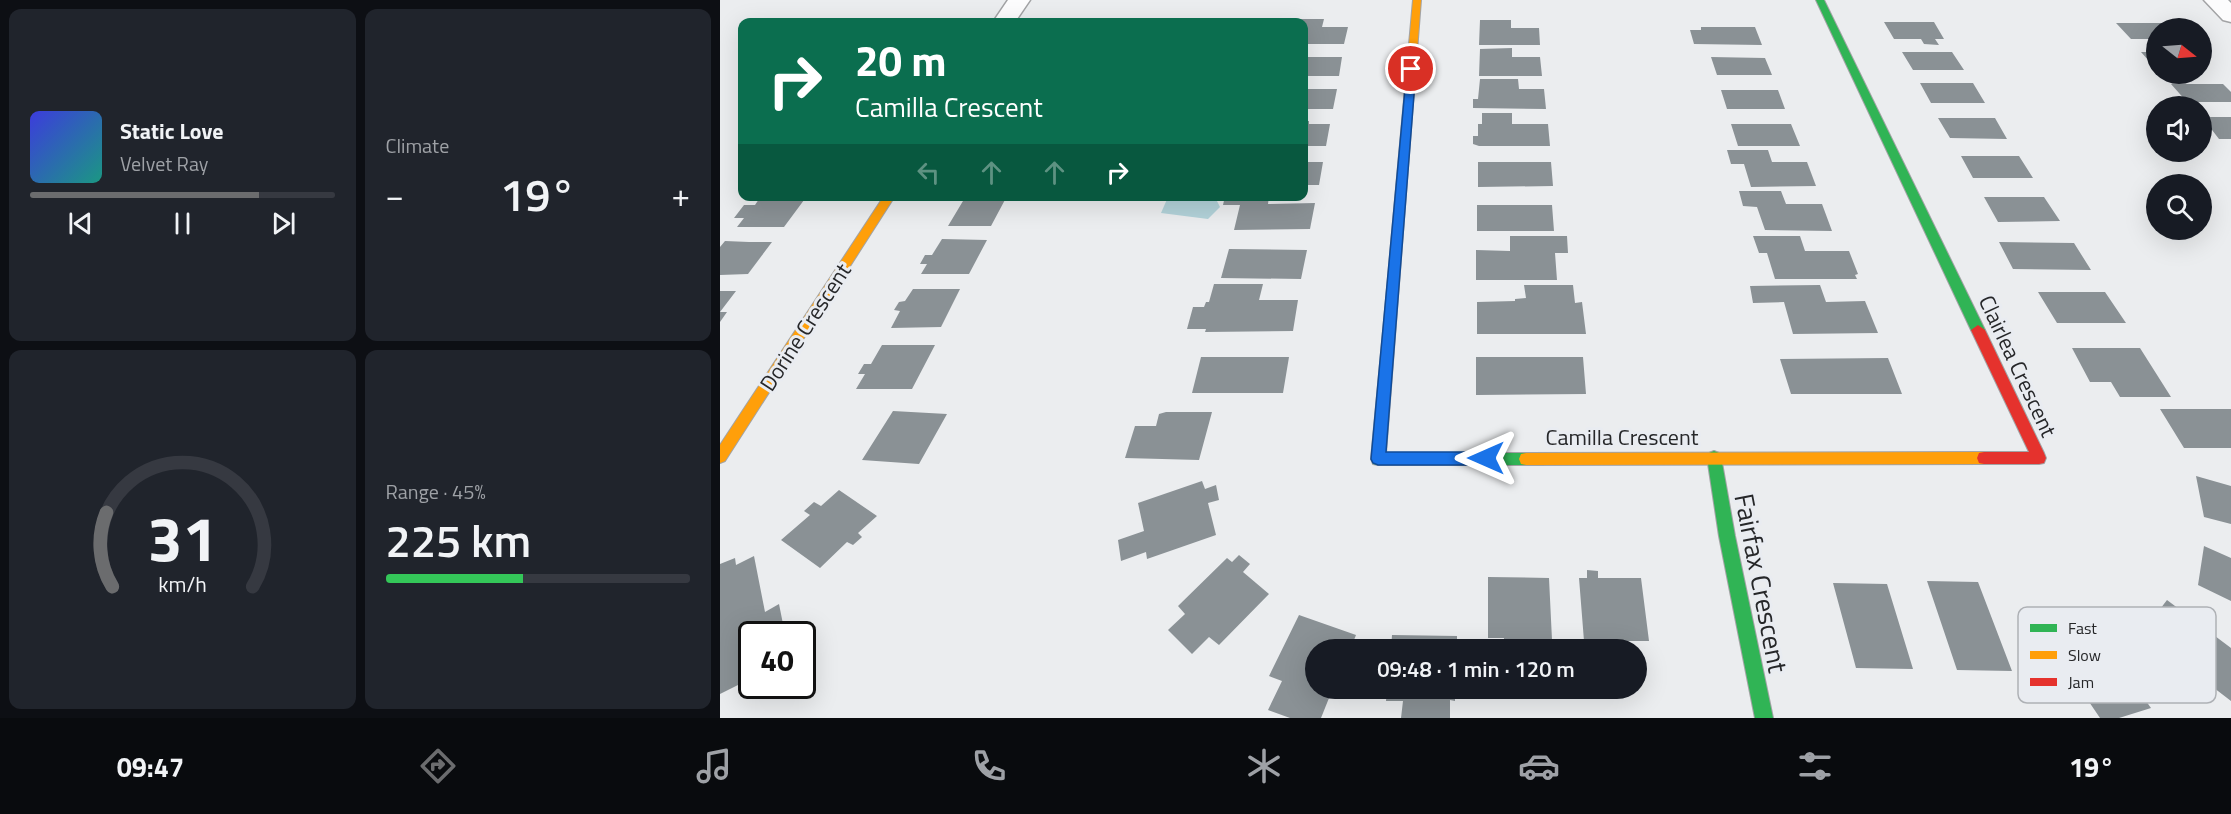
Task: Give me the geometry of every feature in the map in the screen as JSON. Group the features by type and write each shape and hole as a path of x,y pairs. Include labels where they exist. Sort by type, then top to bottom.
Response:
{"street":[{"path":"1007,18 1018,0"},
{"name":"Camilla Crescent","path":"1416,0 1378,459 1714,457"},
{"name":"Clairlea Crescent","path":"1714,457 2039,458 1820,0"},
{"path":"2215,0 2231,15"},
{"name":"Dorine Crescent","path":"720,457 887,201"},
{"name":"Fairfax Crescent","path":"1714,457 1727,536 1764,718"}],"water":[{"path":"1166,201 1217,201 1220,207 1208,219 1161,213"}],"building":[{"path":"1308,19 1324,19 1322,27 1348,27 1344,44 1308,44"},
{"path":"1480,20 1511,20 1511,28 1539,28 1540,45 1479,45"},
{"path":"1884,22 1934,22 1944,39 1935,39 1939,45 1924,44 1921,39 1894,39"},
{"path":"2116,23 2146,23 2146,39 2131,39"},
{"path":"1701,27 1755,27 1762,45 1694,44 1690,30 1701,30"},
{"path":"1512,48 1512,57 1540,57 1542,76 1479,76 1480,49"},
{"path":"1902,52 1952,52 1964,70 1913,70"},
{"path":"1308,57 1342,57 1339,76 1308,76"},
{"path":"1711,57 1765,58 1772,75 1717,75"},
{"path":"1480,79 1518,79 1519,89 1544,89 1546,109 1473,108 1473,99 1478,99"},
{"path":"1920,83 1973,83 1985,103 1931,103"},
{"path":"2171,84 2223,84 2231,92 2231,102 2212,102 2212,96 2182,96"},
{"path":"1308,89 1337,89 1333,109 1308,109"},
{"path":"1721,90 1778,90 1785,109 1727,109"},
{"path":"1482,113 1512,113 1512,124 1548,124 1550,146 1479,146 1473,144 1473,136 1478,136 1478,124 1482,124"},
{"path":"2212,117 2231,117 2231,139 2219,139 2212,130"},
{"path":"1938,118 1995,118 2007,139 1950,138"},
{"path":"1308,121 1309,124 1330,124 1326,146 1308,146"},
{"path":"1731,124 1791,124 1800,146 1738,146"},
{"path":"1727,150 1768,150 1772,162 1807,162 1816,186 1751,187 1744,164 1731,164"},
{"path":"1961,156 2019,156 2033,178 1973,178"},
{"path":"1308,162 1323,162 1319,185 1308,185"},
{"path":"1478,162 1551,162 1553,186 1478,187"},
{"path":"1739,191 1781,191 1786,204 1822,204 1832,231 1765,230 1757,207 1743,206"},
{"path":"1984,197 2044,197 2060,221 1998,222"},
{"path":"758,201 803,201 784,227 737,227 744,218 734,218 744,205 755,205"},
{"path":"963,201 1004,201 991,226 948,226"},
{"path":"1224,201 1268,201 1268,204 1315,203 1310,229 1234,230 1240,205 1223,205"},
{"path":"1477,205 1552,205 1554,231 1477,231"},
{"path":"1510,236 1567,236 1568,253 1555,253 1557,280 1476,280 1476,250 1510,251"},
{"path":"1753,236 1800,236 1805,251 1849,251 1858,274 1855,275 1857,279 1775,279 1767,253 1759,253"},
{"path":"942,239 987,240 969,274 921,274 927,264 920,264 925,255 932,255"},
{"path":"725,241 772,242 748,274 720,275 720,247"},
{"path":"1999,242 2074,243 2091,270 2013,269"},
{"path":"1229,249 1307,250 1301,279 1221,278"},
{"path":"1214,284 1263,284 1259,300 1298,300 1293,331 1205,332 1206,329 1187,329 1193,307 1204,307 1206,302 1209,302"},
{"path":"1524,285 1573,285 1575,303 1582,302 1586,334 1477,334 1477,302 1515,301 1515,299 1526,298"},
{"path":"1820,285 1826,302 1865,301 1878,333 1793,334 1784,302 1753,303 1750,286"},
{"path":"913,289 960,289 941,327 891,328 900,311 894,310 899,302 905,301"},
{"path":"720,291 736,291 720,312"},
{"path":"2038,292 2105,292 2126,323 2057,323"},
{"path":"720,312 727,312 720,322"},
{"path":"882,345 935,345 912,389 856,389 865,374 858,374 864,364 871,364"},
{"path":"2072,348 2140,348 2171,397 2120,397 2111,382 2090,382"},
{"path":"1201,357 1289,357 1283,393 1192,393"},
{"path":"1476,357 1583,357 1586,394 1476,395"},
{"path":"1888,358 1902,394 1791,394 1780,359"},
{"path":"2160,409 2231,409 2231,448 2184,448"},
{"path":"893,411 947,414 919,464 862,460"},
{"path":"1212,412 1199,460 1125,458 1135,426 1156,426 1159,414"},
{"path":"2196,476 2231,486 2231,524 2204,517"},
{"path":"1202,481 1205,489 1216,485 1219,500 1208,503 1216,535 1147,559 1146,552 1121,561 1118,540 1144,531 1138,503"},
{"path":"839,490 877,516 858,533 862,537 853,545 847,542 820,568 781,540 810,515 804,511 814,502 821,506"},
{"path":"2204,546 2231,558 2231,601 2198,585"},
{"path":"1239,555 1250,564 1243,572 1269,594 1219,645 1209,637 1192,654 1168,630 1185,614 1178,606 1227,558 1232,562"},
{"path":"754,556 765,612 779,604 782,621 738,621 738,685 720,694 720,564 735,558 736,565"},
{"path":"1587,570 1598,571 1598,578 1641,578 1649,641 1647,639 1584,639 1579,578 1587,578"},
{"path":"1488,577 1549,578 1552,639 1488,638"},
{"path":"1927,581 1978,582 2012,671 1957,670"},
{"path":"1833,583 1887,584 1913,669 1856,668"},
{"path":"2167,600 2176,607 2162,607"},
{"path":"1299,615 1356,635 1354,639 1305,639 1305,699 1329,699 1321,718 1290,718 1268,710 1282,681 1269,676"},
{"path":"1392,635 1457,636 1457,639 1392,639"},
{"path":"2216,637 2231,648 2231,701 2216,690"},
{"path":"1386,699 1455,699 1455,701 1450,700 1450,718 1401,718 1403,701 1386,701"},
{"path":"2090,703 2147,703 2151,708 2119,718 2100,718"}],"traffic: fast":[{"path":"1820,0 1978,330"},
{"path":"1391,310 1378,459 1526,459"},
{"path":"1714,457 1727,536 1764,718"}],"traffic: slow":[{"path":"1391,310 1417,0"},
{"path":"720,457 887,201"},
{"path":"1526,459 1984,458"}],"traffic: jam":[{"path":"1978,330 2039,458 1984,458"}],"route":[{"path":"1411,69 1378,459 1486,458"}]}
